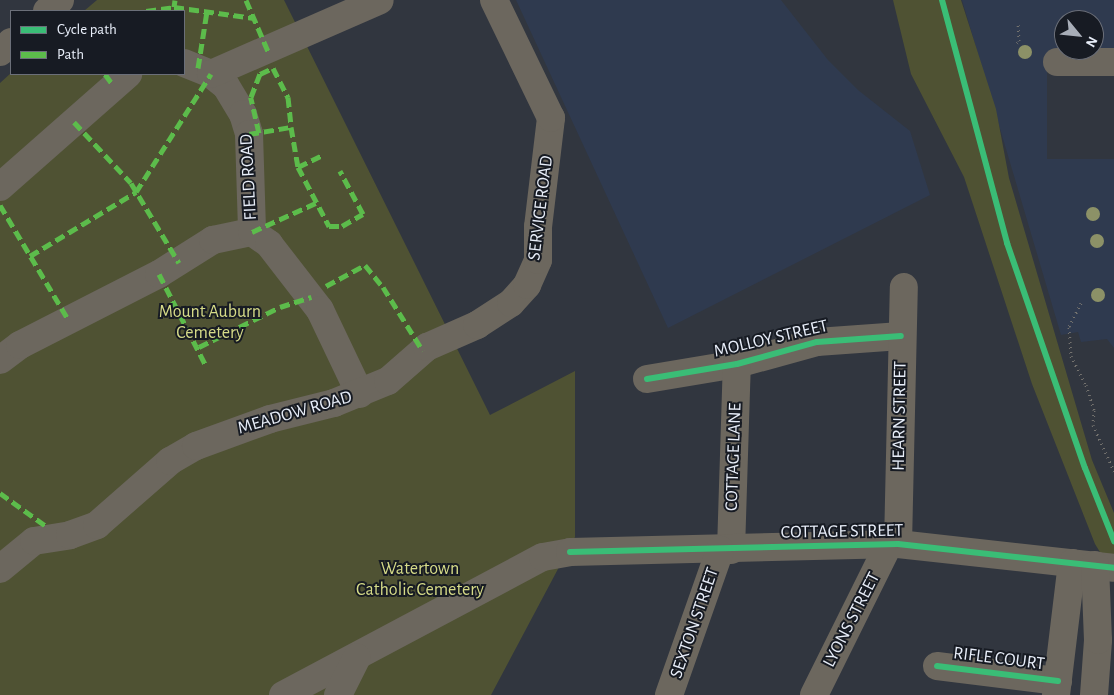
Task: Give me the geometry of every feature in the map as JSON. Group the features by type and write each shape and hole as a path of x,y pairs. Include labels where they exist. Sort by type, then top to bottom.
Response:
{"street":[{"path":"48,10 60,0"},
{"path":"211,74 380,0"},
{"name":"SERVICE ROAD","path":"360,394 388,382 426,347 477,325 511,303 527,285 538,260 538,227 551,118 494,0"},
{"path":"0,52 10,43"},
{"path":"1057,62 1114,62"},
{"name":"FIELD ROAD","path":"185,63 211,74 237,101 249,134 252,232"},
{"path":"0,187 127,75"},
{"path":"0,360 20,345 159,274 214,240 252,232"},
{"name":"MEADOW ROAD","path":"0,569 34,541 70,535 97,525 170,461 196,446 261,422 360,394 320,310 269,244 252,232"},
{"name":"HEARN STREET","path":"894,544 904,287"},
{"name":"MOLLOY STREET","path":"647,379 737,364 817,342 901,336"},
{"name":"COTTAGE LANE","path":"726,550 737,364"},
{"name":"COTTAGE STREET","path":"282,695 543,557 570,552 726,550 894,544 1094,565"},
{"name":"LYONS STREET","path":"814,695 894,544"},
{"name":"SEXTON STREET","path":"669,695 726,550"},
{"path":"1094,565 1106,635 1094,695"},
{"path":"1057,688 1094,565"},
{"path":"338,695 357,657"},
{"name":"RIFLE COURT","path":"937,666 1057,688"}],"path":[{"path":"1017,43 1019,41 1018,22"},
{"path":"1081,303 1069,327 1071,356 1086,385 1094,410 1093,425 1114,471"}],"shaded area":[{"path":"516,0 781,0 828,60 858,90 910,131 930,195 668,328"},
{"path":"962,0 1114,0 1114,54 1104,54 1104,10 1054,10 1054,54 1047,54 1047,159 1114,159 1114,348 1107,339 1081,342 1078,332 1061,335"}],"green space":[{"name":"Mount Auburn Cemetery","path":"97,0 284,0 490,415 575,371 575,537 491,695 0,695 0,83 10,74 185,75 185,10 85,10"},
{"path":"893,0 961,0 996,109 1009,178 1092,460 1114,513 1114,575 1095,544 1032,384 964,177 911,74"}],"marked path":[{"path":"153,10 174,7 175,0"},
{"path":"246,0 268,51"},
{"path":"174,7 254,18"},
{"path":"198,68 207,11"},
{"path":"259,133 251,97 260,74 273,68 288,97 291,127"},
{"path":"30,256 136,192 211,74"},
{"path":"106,75 113,85"},
{"path":"74,122 131,183 179,263"},
{"path":"249,134 291,127 298,167 323,155"},
{"path":"298,167 329,226 342,226 363,214 340,171"},
{"path":"252,232 316,203"},
{"path":"0,205 68,319"},
{"path":"326,286 365,265 383,287 423,351"},
{"path":"159,274 205,364"},
{"path":"199,347 280,307 311,297"},
{"path":"0,493 46,526"}],"cycle path":[{"path":"942,0 1007,243 1085,468 1114,541"},
{"path":"647,379 737,364 817,342 901,336"},
{"path":"570,552 898,544 1114,568"},
{"path":"937,666 1058,681"}],"park label":[{"name":"Watertown Catholic Cemetery","path":"420,580"}]}
